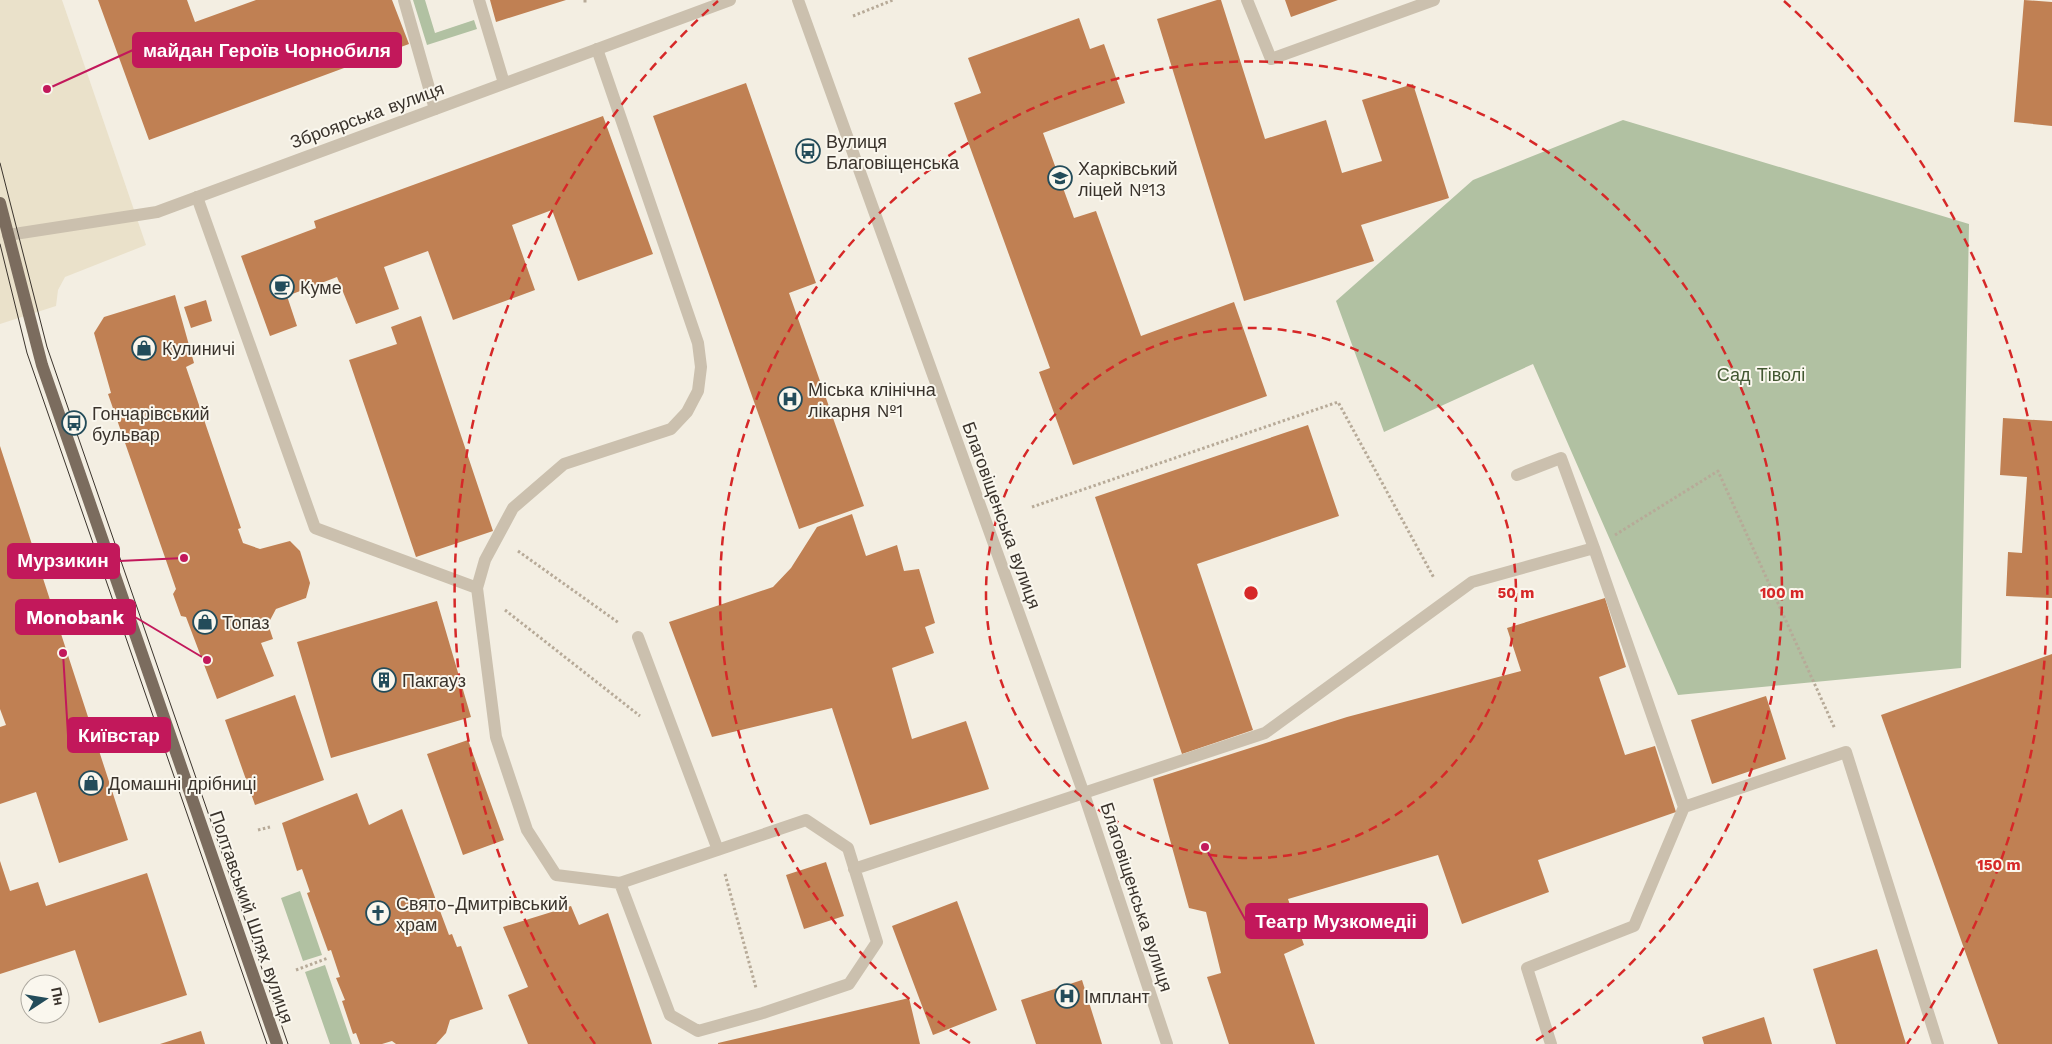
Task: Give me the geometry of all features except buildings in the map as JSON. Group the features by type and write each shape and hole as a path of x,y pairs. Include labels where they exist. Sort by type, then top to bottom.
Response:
{"main road":[{"name":"Полтавський Шлях вулиця","path":"0,203 4,236 42,365 277,1044"}],"street":[{"path":"404,0 435,109"},
{"path":"479,0 504,84"},
{"name":"Зброярська вулиця","path":"4,236 157,212 730,0"},
{"name":"Благовіщенська вулиця","path":"798,0 1084,794 1167,1044"},
{"path":"1247,0 1271,59 1434,0"},
{"path":"597,49 698,343 701,367 698,390 687,412 671,429 564,464 513,508 485,560 477,588 496,737 528,830 556,875 620,883 806,820 848,848 877,942 849,984 763,1013 698,1031 670,1015 620,883"},
{"path":"197,196 315,528 477,588"},
{"path":"1518,475 1561,458 1684,807 1634,926 1527,968 1550,1044"},
{"path":"854,869 1265,733 1472,582 1594,548"},
{"path":"638,637 718,850"},
{"path":"1684,807 1846,752 1938,1044"}],"path":[{"path":"853,16 893,0"},
{"path":"1032,507 1338,402 1446,601"},
{"path":"1594,548 1718,471 1846,752"},
{"path":"497,536 638,637"},
{"path":"477,588 641,717"},
{"path":"258,830 270,827"},
{"path":"718,850 763,1013"},
{"path":"296,970 328,958"}],"green space":[{"path":"413,0 425,0 435,33 474,20 477,29 427,45"},
{"name":"Сад Тіволі","path":"1623,120 1969,224 1961,668 1678,695 1533,364 1384,432 1336,301 1473,180"},
{"path":"300,891 322,955 303,961 281,898"},
{"path":"325,965 352,1044 330,1044 305,972"}],"shaded area":[{"path":"0,0 62,0 146,245 65,277 58,290 56,306 0,324"}],"tram line":[{"path":"0,163 47,347 288,1044"},
{"path":"0,244 27,353 267,1044"}],"place":[{"name":"майдан Героїв Чорнобиля","path":"47,89"},
{"name":"Вулиця Благовіщенська","path":"808,151"},
{"name":"Харківський ліцей №13","path":"1060,178"},
{"name":"Куме","path":"282,287"},
{"name":"Кулиничі","path":"144,348"},
{"name":"Міська клінічна лікарня №1","path":"790,399"},
{"name":"Гончарівський бульвар","path":"74,423"},
{"name":"Мурзикин","path":"184,558"},
{"name":"Топаз","path":"205,622"},
{"name":"Київстар","path":"63,653"},
{"name":"Monobank","path":"207,660"},
{"name":"Пакгауз","path":"384,680"},
{"name":"Домашні дрібниці","path":"91,783"},
{"name":"Театр Музкомедіі","path":"1205,847"},
{"name":"Свято-Дмитрівський храм","path":"378,913"},
{"name":"Імплант","path":"1067,996"}]}
